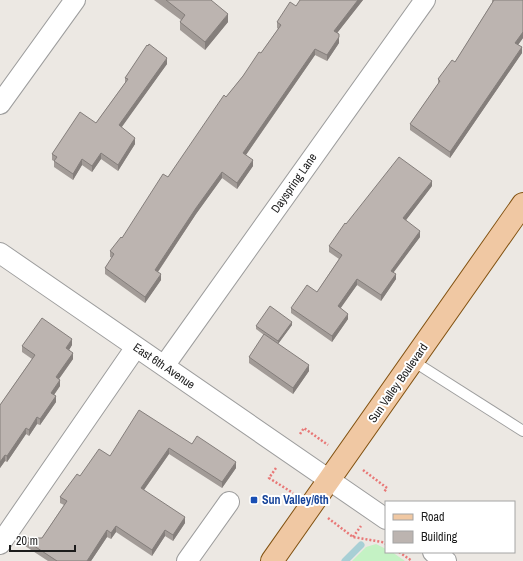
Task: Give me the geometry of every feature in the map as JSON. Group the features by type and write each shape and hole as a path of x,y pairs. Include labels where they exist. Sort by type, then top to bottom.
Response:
{"main road":[{"name":"Sun Valley Boulevard","path":"272,561 523,204"}],"street":[{"path":"0,104 75,0"},
{"name":"Dayspring Lane","path":"164,366 425,0"},
{"name":"East 6th Avenue","path":"0,253 385,518"},
{"path":"0,544 136,347"},
{"path":"188,561 229,502"},
{"path":"434,553 446,561"}],"lane":[{"path":"413,360 523,431"}],"path":[{"path":"400,553 412,561"}],"green space":[{"path":"376,544 385,548 385,553 393,553 405,561 352,561 366,547"}],"building":[{"path":"166,0 211,0 228,14 205,42 180,22 185,15"},
{"path":"300,0 358,0 334,31 339,34 339,37 327,55 315,49 243,153 253,160 237,183 222,172 196,208 155,270 161,274 145,297 105,268 114,254 110,251 121,237 122,238 163,174 168,177 224,95 226,97 243,76 259,52 261,53 281,25 277,22 290,2 296,6"},
{"path":"494,0 523,0 523,32 515,43 522,47 450,152 410,124 440,81 438,79 452,60 455,62"},
{"path":"149,44 167,58 119,125 135,138 118,165 101,153 92,166 82,159 73,174 54,161 57,157 52,154 80,112 96,123 128,79 125,78"},
{"path":"399,157 432,181 403,218 420,231 391,271 396,274 381,295 357,279 338,306 348,314 332,336 291,308 307,285 317,292 342,255 329,246 345,223 346,224"},
{"path":"270,306 292,322 278,341 256,326"},
{"path":"42,318 72,339 66,348 73,353 56,377 60,380 51,393 56,396 40,419 37,417 29,430 26,428 7,456 5,455 0,462 0,405 35,355 22,346"},
{"path":"264,334 309,365 293,388 249,357"},
{"path":"139,410 192,444 197,436 236,462 222,482 169,448 141,488 185,517 173,535 165,530 152,550 116,526 111,533 107,530 87,561 57,561 22,538 42,538 67,501 60,497 77,474 80,476 99,449 110,456"}],"waterway":[{"path":"345,561 361,545"}],"place":[{"name":"Sun Valley/6th","path":"254,500"}]}
